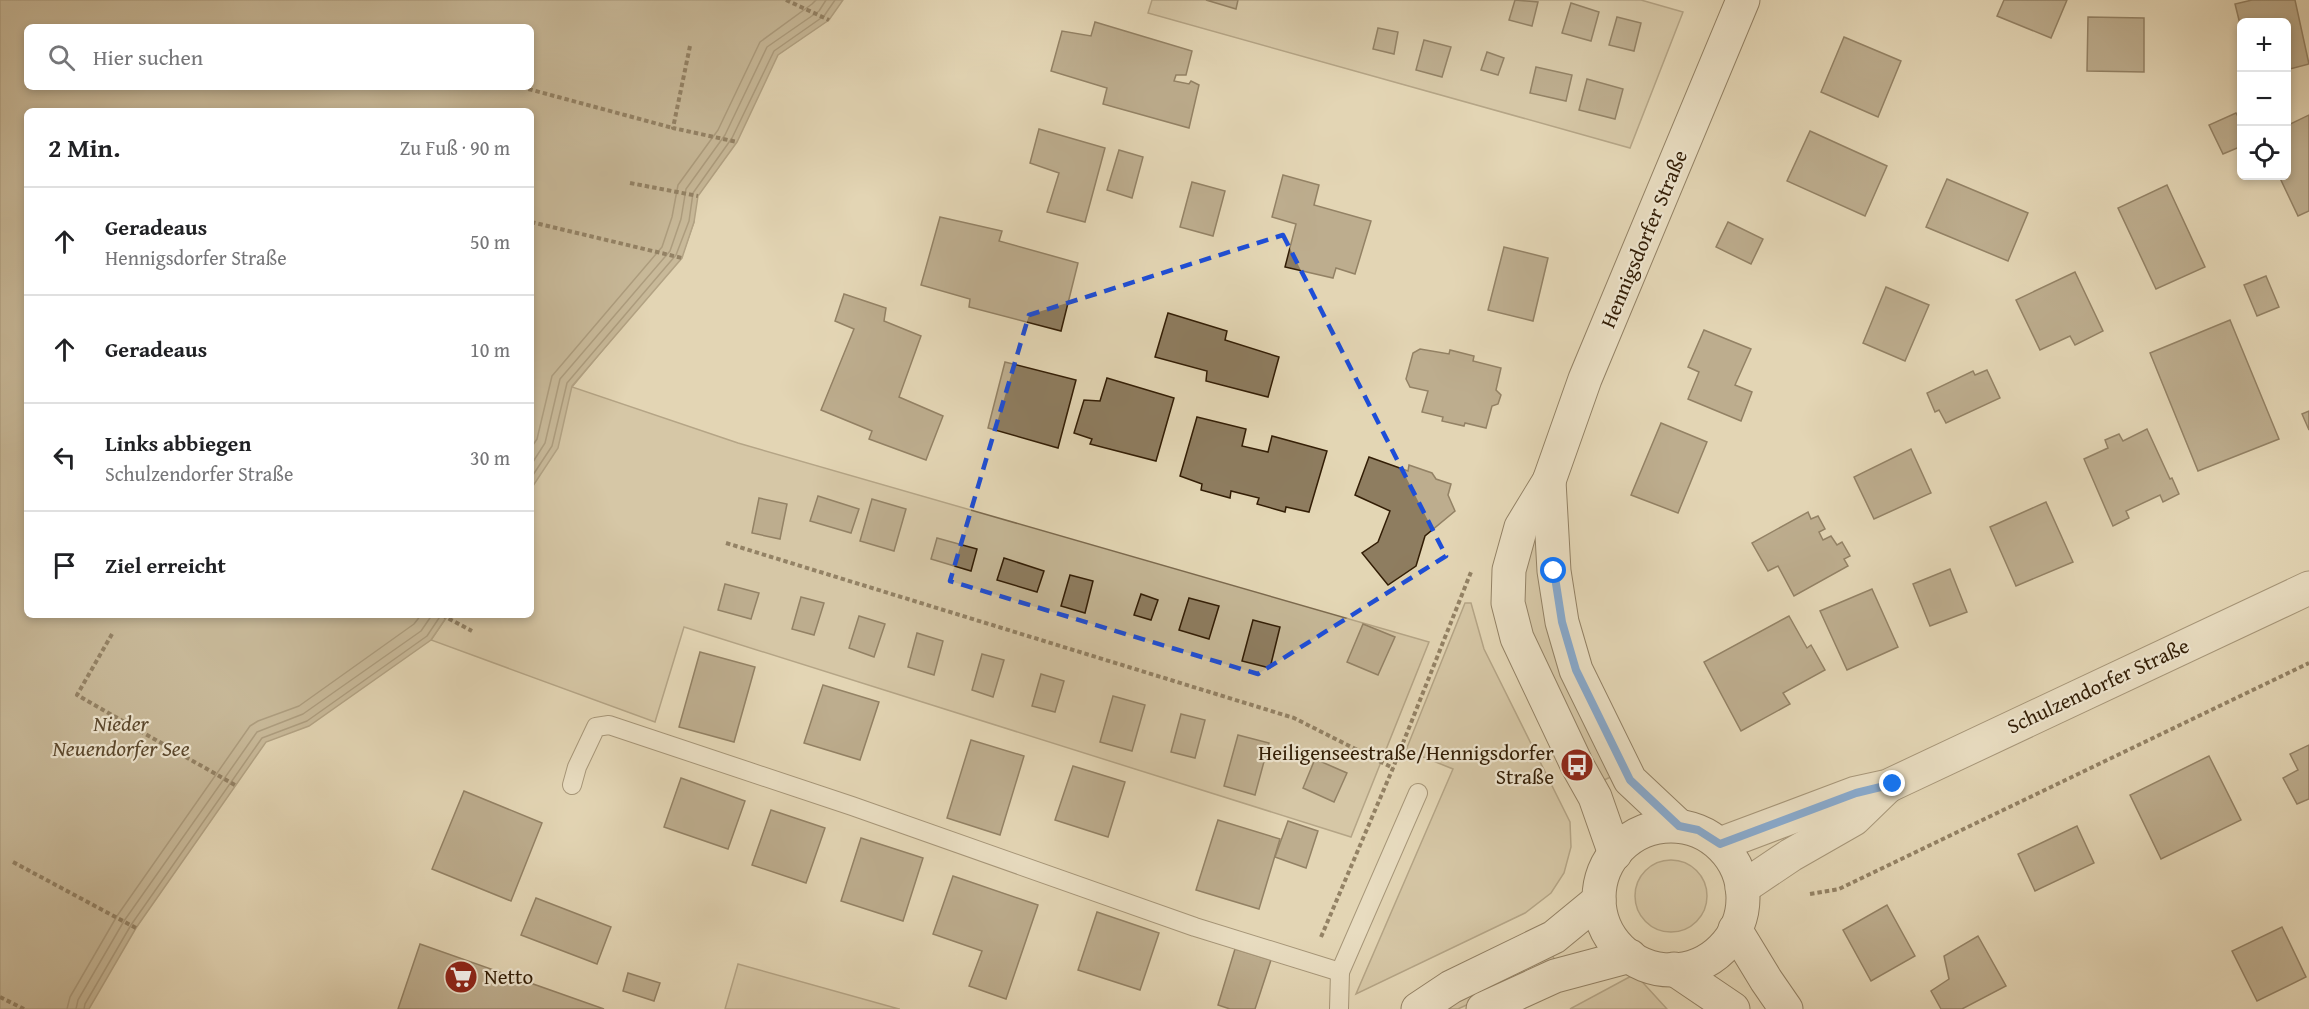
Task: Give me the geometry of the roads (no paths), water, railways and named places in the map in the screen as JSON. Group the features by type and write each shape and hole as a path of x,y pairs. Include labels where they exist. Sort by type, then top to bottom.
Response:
{"main road":[{"name":"Hennigsdorfer Straße","path":"1615,854 1595,797 1576,765 1516,638 1508,603 1509,570 1521,527 1549,480 1585,379 1743,0"},
{"name":"Hennigsdorfer Straße","path":"1549,480 1554,571 1562,622 1576,670 1630,780 1679,826"},
{"name":"Schulzendorfer Straße","path":"1720,844 1846,797 1888,786 2309,588"},
{"name":"Schulzendorfer Straße","path":"1743,888 1791,855 1854,819 1888,786"},
{"path":"1660,826 1679,826 1698,830 1720,844 1741,876 1743,888 1741,913 1732,936 1715,955 1693,966 1674,969 1651,967 1630,956 1609,935 1602,919 1599,900 1603,876 1622,844 1646,830 1660,826"},
{"path":"1418,1009 1451,987 1554,937 1599,900"},
{"path":"1736,929 1786,1009"},
{"path":"1483,1009 1555,976 1630,956"},
{"path":"1674,969 1733,1009"}],"lane":[{"path":"572,785 577,766 596,727 609,724 852,806 1195,927 1340,972"},
{"path":"1339,1009 1340,972 1418,793"}],"water":[{"name":"Nieder Neuendorfer See","path":"0,0 843,0 829,20 778,55 737,142 698,196 694,222 682,258 572,386 558,448 534,484 534,108 24,108 24,618 446,618 431,640 309,726 266,742 136,928 89,1009 0,1009"}],"place":[{"name":"Heiligenseestraße/Hennigsdorfer Straße","path":"1577,765"},
{"name":"Netto","path":"461,977"}]}
